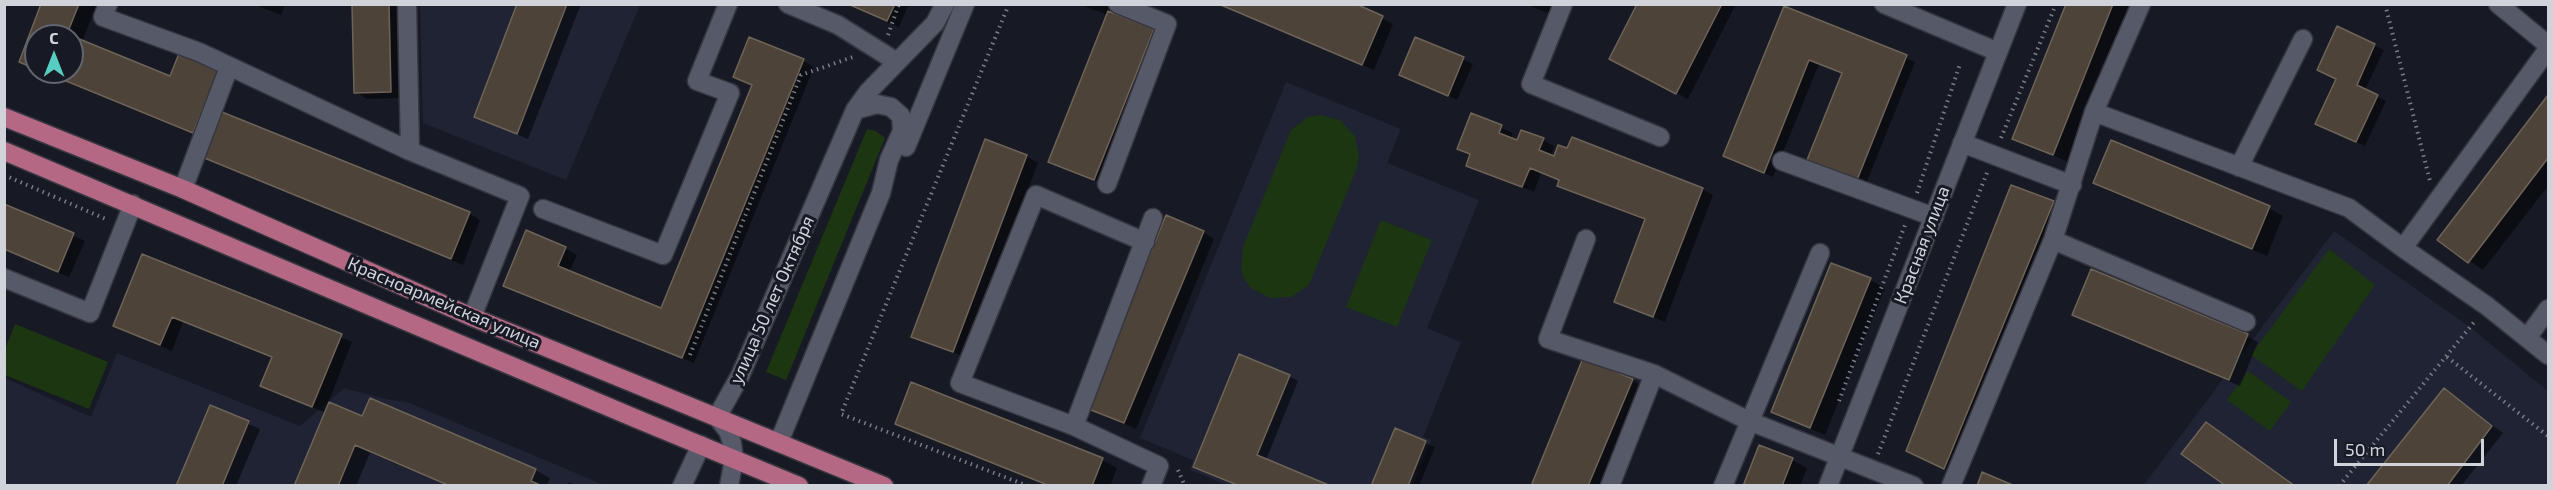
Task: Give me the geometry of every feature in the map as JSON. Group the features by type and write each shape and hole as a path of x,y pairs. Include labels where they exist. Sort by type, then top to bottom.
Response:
{"main road":[{"name":"Красноармейская улица","path":"4,117 183,189 472,317 884,486"},
{"name":"Красноармейская улица","path":"4,151 734,459 763,479 799,486"},
{"name":"улица 50 лет Октября","path":"701,446 717,417"},
{"path":"763,479 779,442"}],"street":[{"path":"108,4 103,17 199,52 410,152 520,196 472,317"},
{"path":"407,4 410,152"},
{"path":"543,209 663,255 730,93 697,81 728,4"},
{"path":"788,4 838,25 897,62"},
{"name":"улица 50 лет Октября","path":"717,417 740,376 855,110 868,92 935,23 945,4"},
{"path":"881,193 900,162 965,4"},
{"path":"1107,184 1167,24 1118,4"},
{"path":"1563,4 1531,84 1660,137"},
{"path":"1884,4 1998,52"},
{"name":"Красная улица","path":"1828,486 2017,4"},
{"path":"1951,486 2053,240 2094,112 2141,4"},
{"path":"2403,248 2548,47 2498,4"},
{"path":"2239,166 2303,39"},
{"path":"183,189 229,66"},
{"path":"779,442 881,193 889,160 902,131 901,116 891,107 877,104 855,110"},
{"path":"2094,112 2349,208 2487,306 2548,354"},
{"path":"1962,143 2072,185"},
{"path":"1782,161 1934,217"},
{"path":"1144,242 1036,195 960,383 1074,426 1159,466 1151,486"},
{"path":"4,278 90,313 133,204"},
{"path":"1074,426 1153,218"},
{"path":"1586,239 1548,339 1654,374 1749,421 1914,486"},
{"path":"2053,240 2246,322"},
{"path":"1723,486 1820,253"},
{"path":"2527,338 2548,309"},
{"path":"1610,486 1654,374"},
{"path":"717,417 730,437 734,459 729,486"},
{"name":"улица 50 лет Октября","path":"681,486 701,446"}],"path":[{"path":"690,355 801,75 844,58 881,51 900,4"},
{"path":"1009,4 841,414 1028,486"},
{"path":"1872,468 1993,156 2056,4"},
{"path":"2385,4 2430,182"},
{"path":"1837,406 1911,210 1960,64"},
{"path":"4,175 124,227"},
{"path":"2339,486 2448,357 2487,306"},
{"path":"2448,357 2548,436"},
{"path":"1178,470 1185,486"}],"shaded area":[{"path":"420,5 640,5 566,180 423,123"},
{"path":"1286,82 1401,129 1387,163 1479,200 1427,328 1461,342 1423,437 1431,440 1413,485 1227,485 1190,470 1193,460 1140,438"},
{"path":"2334,231 2471,328 2548,391 2548,485 2143,486"},
{"path":"117,353 300,426 344,388 385,399 407,402 604,485 5,486 5,378 91,417"}],"green space":[{"path":"1319,115 1340,120 1355,136 1359,157 1357,168 1309,285 1291,297 1270,298 1251,288 1244,279 1241,269 1243,247 1291,130 1308,117"},
{"path":"867,129 876,131 885,138 786,380 766,372"},
{"path":"1381,220 1432,240 1397,327 1346,307"},
{"path":"2329,249 2375,285 2302,391 2251,355"},
{"path":"15,324 108,362 89,409 5,375 5,349"},
{"path":"2248,371 2291,402 2270,431 2227,400"}],"building":[{"path":"41,4 79,4 71,24 33,24"},
{"path":"352,4 389,4 391,92 354,93"},
{"path":"517,4 567,4 517,134 474,117"},
{"path":"848,4 895,4 887,21"},
{"path":"1356,4 1383,16 1362,65 1221,5"},
{"path":"1637,4 1722,4 1676,94 1609,59"},
{"path":"2066,4 2113,4 2053,155 2012,139"},
{"path":"1784,6 1907,55 1857,180 1807,160 1842,73 1809,60 1764,173 1723,156"},
{"path":"1108,11 1154,29 1094,180 1048,162"},
{"path":"2337,26 2375,44 2357,85 2378,95 2356,142 2315,124 2336,79 2317,70"},
{"path":"749,37 804,59 682,358 503,286 526,230 566,247 558,266 661,308 752,85 733,77"},
{"path":"1415,37 1464,57 1448,96 1399,75"},
{"path":"84,41 170,76 180,51 219,68 193,133 73,84 84,84"},
{"path":"24,49 24,64 19,62"},
{"path":"2548,95 2548,158 2468,263 2437,240"},
{"path":"222,112 470,212 451,259 202,157"},
{"path":"1471,113 1502,125 1499,133 1517,140 1521,130 1544,138 1539,150 1554,156 1558,145 1567,148 1572,137 1703,188 1653,317 1614,302 1645,219 1557,186 1559,180 1530,168 1522,187 1466,166 1470,154 1457,149"},
{"path":"985,139 1027,155 953,352 911,337"},
{"path":"2111,140 2270,206 2252,249 2093,183"},
{"path":"2011,185 2054,201 1944,469 1906,451"},
{"path":"4,204 74,233 58,272 4,249"},
{"path":"1166,215 1204,231 1124,423 1086,408"},
{"path":"142,254 342,334 312,407 260,386 272,357 172,317 160,345 113,326"},
{"path":"1831,263 1871,278 1810,428 1771,412"},
{"path":"2091,269 2248,334 2229,380 2072,315"},
{"path":"1239,354 1290,375 1257,455 1331,486 1240,486 1193,467"},
{"path":"1583,358 1633,379 1588,486 1531,486"},
{"path":"911,382 1103,458 1092,486 1050,486 895,424"},
{"path":"2444,388 2492,426 2447,486 2366,486"},
{"path":"370,398 536,469 531,481 542,486 450,486 355,445 338,486 294,486 329,402 362,416"},
{"path":"210,405 249,421 222,486 176,486"},
{"path":"2206,422 2295,486 2226,486 2181,454"},
{"path":"1395,428 1426,441 1408,486 1371,486"},
{"path":"1759,445 1793,458 1782,486 1743,486"},
{"path":"1982,472 2015,486 1977,486"}]}
